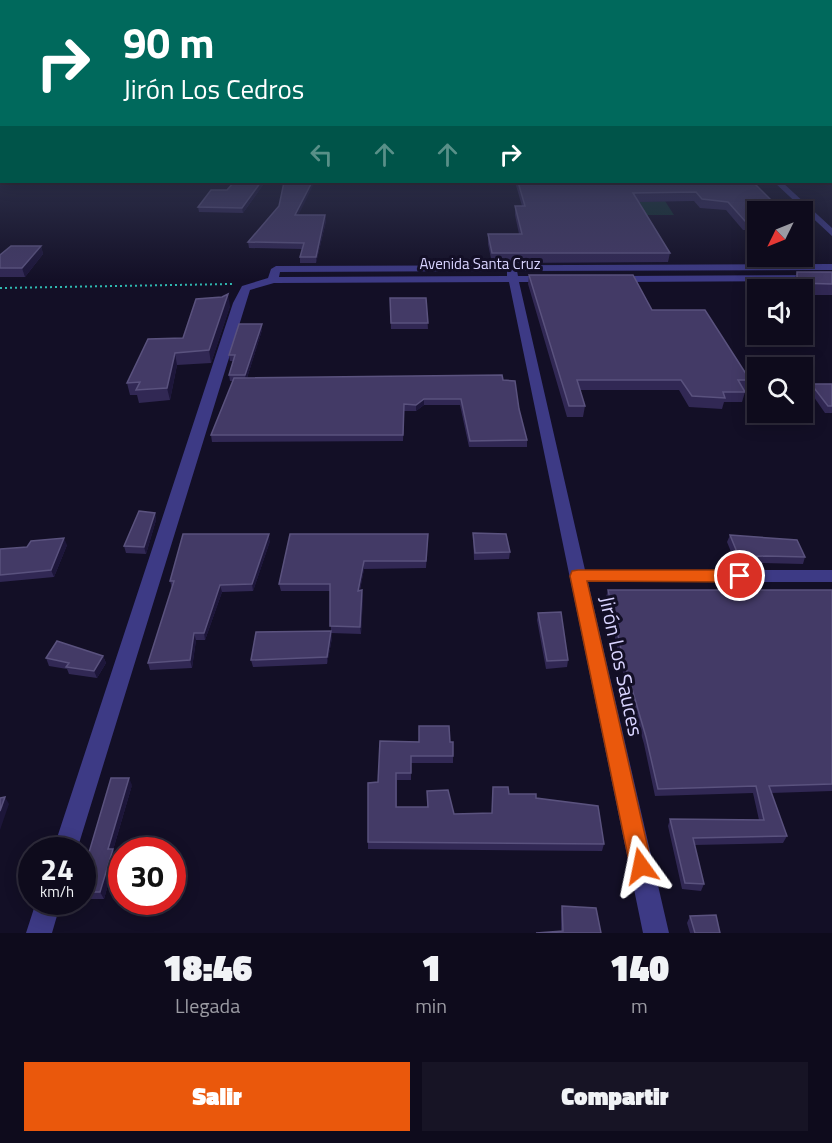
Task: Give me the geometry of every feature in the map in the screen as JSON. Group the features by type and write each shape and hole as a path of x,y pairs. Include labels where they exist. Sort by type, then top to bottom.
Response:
{"street":[{"path":"789,193 832,233"},
{"name":"Avenida Santa Cruz","path":"513,274 832,267"},
{"name":"Avenida Santa Cruz","path":"252,284 274,274 513,274 832,279"},
{"name":"Jirón Los Sauces","path":"513,274 656,933"},
{"path":"69,837 239,303 246,288 252,284"},
{"path":"578,576 832,576"},
{"path":"39,933 45,915"}],"path":[{"path":"0,288 252,284"}],"green space":[{"path":"665,201 674,215 612,215 606,202"}],"building":[{"path":"209,193 253,193 242,208 198,207"},
{"path":"282,193 307,193 295,215 325,215 316,257 300,257 304,243 248,242 279,206"},
{"path":"521,193 662,193 633,193 670,253 492,253 488,234 522,234 515,206 525,206"},
{"path":"696,193 764,193 772,201 747,201 747,221 728,202 702,199"},
{"path":"11,246 41,246 22,268 0,268 0,255"},
{"path":"797,272 832,272 832,284 813,283 813,279 797,279"},
{"path":"529,275 633,275 652,310 705,310 747,375 747,380 738,380 745,392 723,392 725,398 692,396 681,380 577,380 585,406 569,406"},
{"path":"228,294 209,350 175,353 167,388 136,390 140,382 127,383 148,339 183,338 196,299 222,297"},
{"path":"390,298 426,298 428,323 391,323"},
{"path":"239,324 262,324 245,375 229,375 235,355 229,355"},
{"path":"502,375 503,380 515,381 527,440 470,441 461,399 424,399 416,405 404,404 403,435 211,435 234,378"},
{"path":"813,384 832,384 832,406 828,406"},
{"path":"139,511 155,513 144,547 124,546"},
{"path":"473,533 506,534 510,552 475,553"},
{"path":"183,534 269,534 252,584 220,585 204,633 194,633 190,660 148,663 174,581 170,581"},
{"path":"290,534 428,534 426,561 364,561 358,591 362,590 360,627 330,626 330,584 279,584"},
{"path":"730,535 797,540 805,557 739,557"},
{"path":"64,538 51,570 0,575 0,549 27,547 31,541"},
{"path":"608,590 832,590 832,784 769,786 787,836 693,838 704,884 685,883 670,819 764,820 756,786 658,789 646,737 623,658"},
{"path":"561,612 568,660 547,661 538,613"},
{"path":"331,631 327,657 251,660 256,632"},
{"path":"57,641 103,656 94,671 66,667 69,663 46,658"},
{"path":"419,726 449,726 450,742 453,742 453,756 411,756 411,773 396,773 396,807 428,807 427,791 448,790 454,814 492,813 493,787 508,787 509,794 536,794 536,798 598,806 604,844 368,842 368,783 378,782 380,741 419,742"},
{"path":"111,778 129,778 112,837 108,837 108,866 100,892 96,892 96,837 94,837"},
{"path":"5,797 0,811 0,798"},
{"path":"562,906 596,908 601,933 536,933 563,931"},
{"path":"716,915 720,933 695,933 690,916"}],"route":[{"path":"641,866 578,576 740,576"}]}
